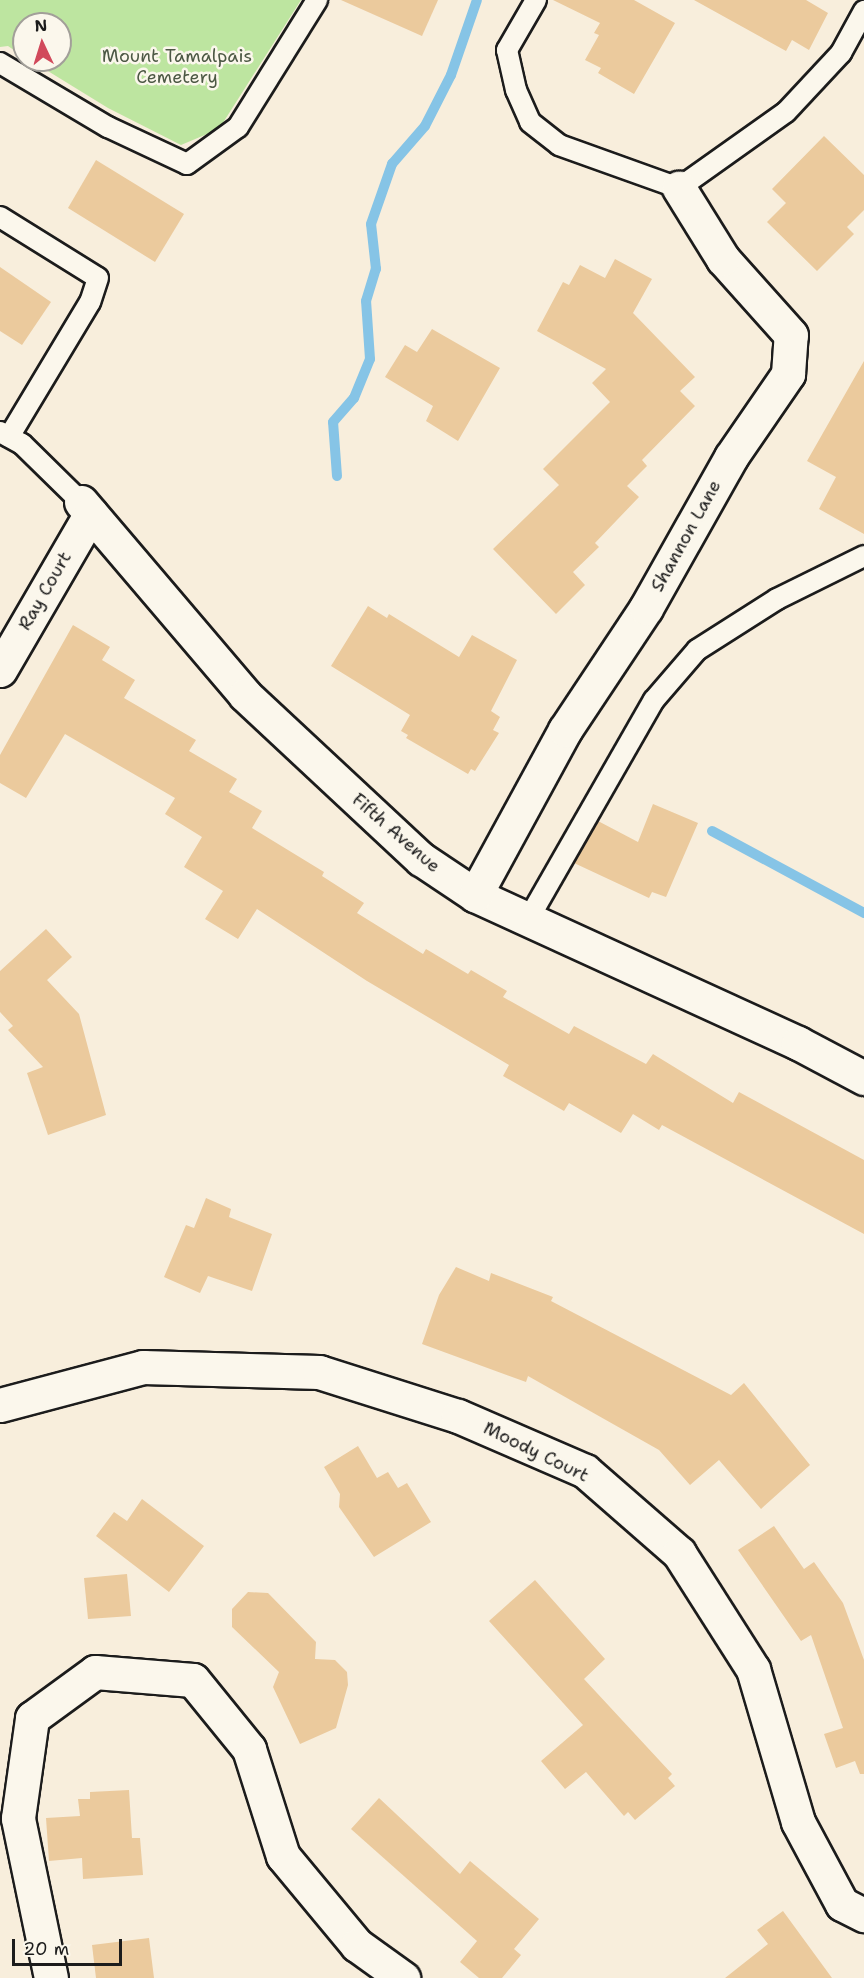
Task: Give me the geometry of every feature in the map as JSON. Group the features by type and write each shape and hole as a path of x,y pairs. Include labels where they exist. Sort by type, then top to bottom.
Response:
{"street":[{"name":"Shannon Lane","path":"475,895 565,730 646,608 731,457 788,374 791,335 723,259 679,188"},
{"name":"Fifth Avenue","path":"86,507 245,695 421,860 475,895 530,918 798,1042 864,1078"},
{"name":"Ray Court","path":"0,670 86,507"},
{"name":"Moody Court","path":"0,1405 143,1367 319,1372 458,1416 585,1471 679,1553 753,1668 798,1822 843,1904 864,1915"},
{"path":"51,1978 18,1818 32,1718 94,1672 193,1680 249,1749 283,1856 357,1945 403,1978"}],"lane":[{"path":"0,63 108,127 187,164 238,127 317,0"},
{"path":"536,0 507,50 516,90 530,122 559,145 679,188 786,112 841,53 864,10"},
{"path":"0,217 98,278 90,302 5,435 22,444 86,507"},
{"path":"530,918 654,700 697,650 777,599 864,556"}],"green space":[{"name":"Mount Tamalpais Cemetery","path":"0,0 301,0 219,129 181,145 108,108 50,72 72,72 72,12 12,12 12,49 8,46 0,47"}],"building":[{"path":"341,0 438,0 422,36"},
{"path":"553,0 634,0 675,23 634,94 598,73 601,68 585,60 599,35 594,33 600,23"},
{"path":"694,0 806,0 828,13 809,50 792,40 786,51"},
{"path":"824,136 864,175 864,210 847,227 854,234 817,271 767,222 786,203 772,189"},
{"path":"96,160 184,214 155,262 68,208"},
{"path":"615,259 652,279 633,313 695,377 680,391 695,406 642,460 647,466 627,486 639,497 595,543 599,547 573,572 585,585 556,614 493,549 559,485 543,469 610,402 592,383 606,369 537,331 563,282 569,285 580,265 605,278"},
{"path":"0,267 51,302 22,345 0,331"},
{"path":"432,329 500,368 458,441 426,421 433,406 385,377 405,345 417,352"},
{"path":"864,361 864,534 819,509 836,477 807,461"},
{"path":"368,606 387,618 389,614 459,657 472,635 517,660 491,711 500,717 493,730 499,733 475,771 471,769 468,774 406,738 408,735 401,731 410,715 331,666"},
{"path":"73,625 110,647 102,660 135,680 124,698 196,740 189,751 237,779 229,792 262,811 252,828 324,872 322,876 364,903 357,913 423,954 426,949 468,974 471,970 507,991 503,997 569,1034 574,1026 646,1064 653,1054 733,1103 739,1092 864,1160 864,1234 662,1125 659,1130 633,1114 621,1133 569,1103 564,1111 503,1076 509,1065 367,981 257,909 238,939 205,919 223,891 184,867 202,837 165,814 175,798 65,734 26,798 0,783 0,755"},
{"path":"653,804 698,823 666,897 652,892 649,898 574,863 598,821 638,842"},
{"path":"46,929 72,957 47,980 79,1014 106,1115 48,1135 27,1073 43,1067 8,1030 13,1026 0,1012 0,971"},
{"path":"206,1198 231,1209 229,1217 272,1234 252,1291 208,1276 200,1293 164,1277 186,1225 194,1228"},
{"path":"456,1267 489,1281 491,1273 553,1297 551,1301 731,1395 744,1383 810,1465 761,1509 719,1460 690,1485 659,1450 528,1376 526,1382 422,1344 439,1295"},
{"path":"358,1446 377,1478 388,1472 398,1488 407,1483 431,1522 374,1557 339,1507 340,1494 324,1467"},
{"path":"142,1499 204,1546 169,1592 96,1536 114,1512 127,1521"},
{"path":"774,1526 804,1569 814,1562 843,1603 864,1660 864,1774 860,1774 855,1761 836,1768 824,1734 843,1728 811,1635 801,1641 738,1550"},
{"path":"127,1574 131,1616 88,1619 84,1578"},
{"path":"535,1580 605,1659 584,1679 672,1774 668,1778 675,1786 635,1820 628,1812 624,1816 586,1772 565,1789 541,1761 583,1725 489,1621"},
{"path":"248,1592 268,1593 316,1642 315,1659 335,1660 347,1672 348,1685 336,1728 300,1744 273,1687 279,1672 232,1627 232,1609"},
{"path":"129,1790 132,1838 140,1838 143,1875 83,1879 82,1858 49,1861 46,1818 80,1816 78,1799 90,1799 90,1792"},
{"path":"379,1798 460,1874 470,1861 539,1919 514,1949 521,1955 502,1978 479,1978 460,1962 477,1941 351,1829"},
{"path":"783,1911 832,1978 725,1978 768,1944 757,1930"},
{"path":"149,1938 154,1978 96,1978 92,1945"}],"waterway":[{"path":"337,476 333,422 354,398 370,359 366,301 376,269 371,224 392,164 425,126 451,75 477,0"},
{"path":"712,831 864,913"}]}
